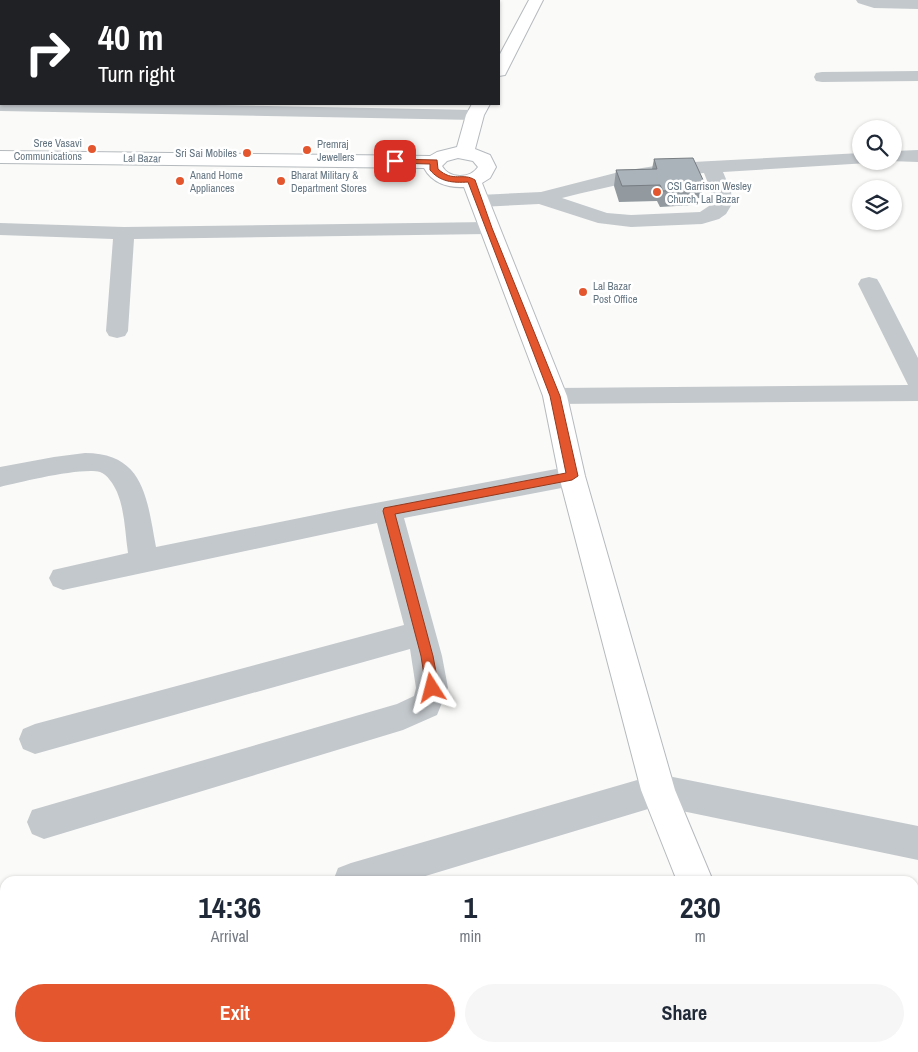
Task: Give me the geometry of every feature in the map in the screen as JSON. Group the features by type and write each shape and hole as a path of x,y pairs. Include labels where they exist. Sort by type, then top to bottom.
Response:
{"main road":[{"path":"500,69 524,27 536,0"},
{"path":"465,153 478,109"},
{"path":"475,190 487,167 484,159 465,153 450,153 434,162 434,170 441,177 455,180 475,190 488,228 555,396 572,476 658,790 694,876"},
{"name":"Lal Bazar","path":"0,157 434,162"}],"street":[{"path":"863,0 874,4 918,4"},
{"path":"822,77 918,76"},
{"path":"0,106 478,109"},
{"path":"902,157 918,156"},
{"path":"541,198 646,172 852,159"},
{"path":"475,190 541,198 605,218 631,221 702,218 713,216 723,204 722,192 712,167"},
{"path":"0,229 124,232 488,228"},
{"path":"117,331 124,232"},
{"path":"869,284 918,381"},
{"path":"555,396 918,393"},
{"path":"0,477 59,465 106,464 120,474 131,493 144,561"},
{"path":"63,578 388,511 572,476"},
{"path":"44,822 403,716 426,705 432,688 421,633 388,511"},
{"path":"35,739 421,633"},
{"path":"368,876 658,790 918,843"}],"building":[{"path":"693,158 704,182 694,182 697,189 663,191 660,185 622,186 616,170 657,169 654,159"}],"place":[{"name":"Sree Vasavi Communications","path":"92,149"},
{"name":"Premraj Jewellers","path":"307,150"},
{"name":"Sri Sai Mobiles","path":"247,153"},
{"name":"Anand Home Appliances","path":"180,181"},
{"name":"Bharat Military & Department Stores","path":"281,181"},
{"name":"CSI Garrison Wesley Church, Lal Bazar","path":"657,192"},
{"name":"Lal Bazar Post Office","path":"583,292"}],"route":[{"path":"395,161 434,162 434,170 441,177 463,181 471,180 488,228 555,396 572,476 388,511 427,656 432,688"}]}
